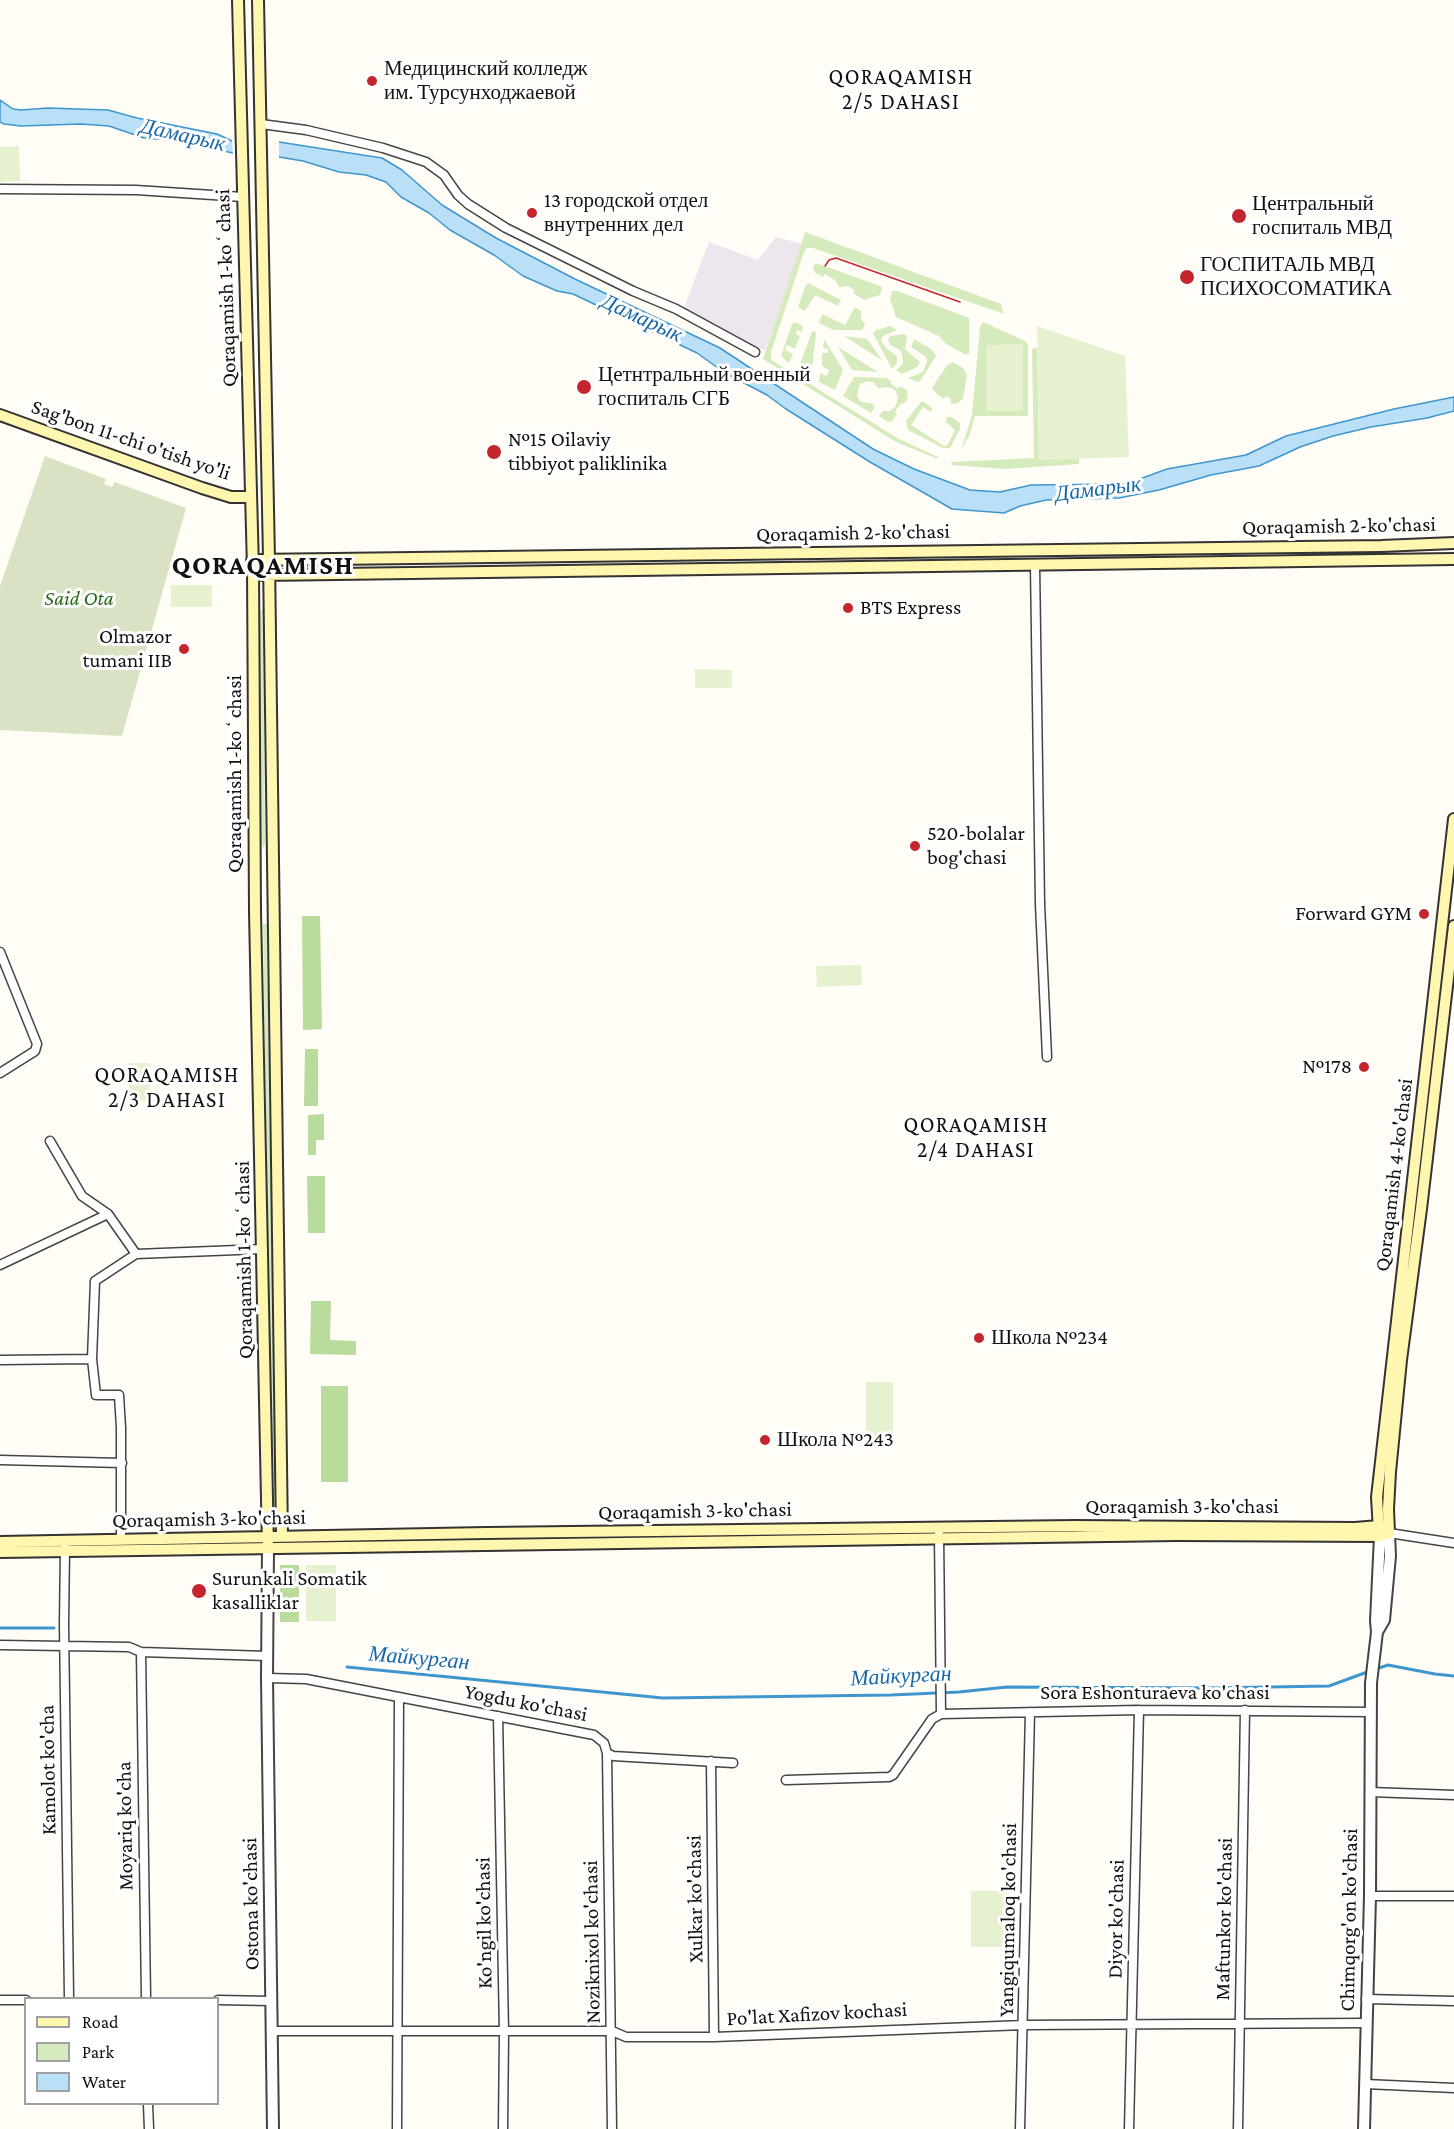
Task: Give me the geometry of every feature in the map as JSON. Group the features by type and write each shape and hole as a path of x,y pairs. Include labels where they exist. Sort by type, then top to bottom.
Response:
{"main road":[{"name":"Qoraqamish 1-koʻchasi","path":"238,0 253,575 255,912 268,1542"},
{"path":"258,0 261,126"},
{"name":"Qoraqamish 1-koʻchasi","path":"261,126 282,1537"},
{"name":"Sag'bon 11-chi o'tish yo'li","path":"0,415 202,488 231,497 251,498"},
{"name":"Qoraqamish 2-ko'chasi","path":"252,560 1381,546 1454,543"},
{"path":"989,550 990,565"},
{"path":"554,556 555,571"},
{"name":"Qoraqamish 2-ko'chasi","path":"253,575 1454,559"},
{"name":"Qoraqamish 4-ko'chasi","path":"1434,1048 1441,1032 1447,964 1454,819"},
{"path":"255,912 273,911"},
{"name":"Qoraqamish 4-ko'chasi","path":"1382,1532 1377,1497 1434,1048 1454,926"},
{"path":"1441,1032 1447,1020 1454,990"},
{"name":"Qoraqamish 3-ko'chasi","path":"0,1542 65,1546 1355,1527 1382,1532"},
{"name":"Qoraqamish 3-ko'chasi","path":"0,1552 121,1540 268,1542 282,1537 939,1533"}],"street":[{"path":"261,126 306,129 383,148 426,162 444,175 458,195 468,204 506,228 633,291 676,309 755,352"},
{"path":"0,189 124,190 243,197"},
{"path":"1035,565 1040,895 1047,1057"},
{"path":"0,952 37,1044 35,1051 0,1073"},
{"path":"50,1141 82,1196 108,1214 135,1254"},
{"path":"0,1265 108,1214"},
{"path":"121,1540 122,1463 119,1395 96,1395 92,1359 95,1281 135,1254 263,1249"},
{"path":"0,1360 92,1359"},
{"path":"0,1460 122,1463"},
{"name":"Qoraqamish 3-ko'chasi","path":"1382,1532 1454,1543"},
{"name":"Chimqorg'on ko'chasi","path":"1364,2129 1370,1896 1370,1712 1382,1532"},
{"path":"786,1780 881,1778 893,1775 932,1719 940,1714 939,1533"},
{"name":"Ostona ko'chasi","path":"268,1542 267,1678 273,2129"},
{"name":"Kamolot ko'cha","path":"65,1546 69,1997"},
{"path":"0,1645 65,1642 129,1647 141,1652 267,1656"},
{"name":"Moyariq ko'cha","path":"141,1652 146,1997"},
{"name":"Yogdu ko'chasi","path":"267,1678 306,1678 594,1735 604,1743 607,1753"},
{"path":"397,2129 399,1697"},
{"name":"Sora Eshonturaeva ko'chasi","path":"940,1714 1139,1710 1370,1712"},
{"name":"Diyor ko'chasi","path":"1129,2129 1139,1710"},
{"name":"Maftunkor ko'chasi","path":"1239,2129 1245,1710"},
{"name":"Yangiqumaloq ko'chasi","path":"1020,2129 1030,1712"},
{"name":"Ko'ngil ko'chasi","path":"498,1716 504,2032 503,2129"},
{"path":"607,1753 613,1756 733,1763"},
{"name":"Noziknixol ko'chasi","path":"607,1753 612,2129"},
{"name":"Xulkar ko'chasi","path":"711,1761 714,2037"},
{"path":"1371,1792 1454,1795"},
{"path":"1370,1896 1454,1896"},
{"path":"1366,1999 1454,2001"},
{"path":"0,2001 24,2000"},
{"path":"219,2000 271,2001"},
{"name":"Po'lat Xafizov kochasi","path":"272,2031 612,2031 626,2037 714,2037 1024,2025 1366,2023"},
{"path":"1365,2084 1454,2088"},
{"path":"148,2105 148,2129"}],"shaded area":[{"path":"776,237 802,244 765,351 683,310 709,242 758,260"}],"green space":[{"path":"19,146 20,181 0,182 0,147"},
{"path":"805,232 1001,304 1004,314 813,248 807,248 804,252 771,352 771,360 899,439 938,459 896,442 763,359"},
{"path":"815,264 880,286 882,288 880,295 864,300 853,293 855,290 848,286 839,287 836,281 825,274 823,277 814,272"},
{"path":"808,283 841,300 838,306 815,295 805,311 798,307"},
{"path":"892,291 969,318 969,354 964,354 945,343 939,336 896,317 890,299"},
{"path":"855,307 861,311 861,318 865,325 862,330 833,330 819,323 822,314 845,325"},
{"path":"795,322 803,326 802,332 797,330 796,334 800,336 795,349 787,345 785,350 793,354 789,363 781,356 792,324"},
{"path":"983,322 1025,341 1028,345 1028,416 975,416 970,434 961,450 972,415 980,327"},
{"path":"890,326 897,330 883,336 881,341 897,356 897,363 892,369 873,333"},
{"path":"1037,326 1125,356 1129,457 1039,460"},
{"path":"815,331 811,376 799,367 812,332"},
{"path":"904,334 907,336 905,349 920,362 917,367 902,374 896,370 903,364 902,354 900,350 890,345 888,339 891,336"},
{"path":"844,336 867,339 883,361"},
{"path":"824,339 843,370 835,390 819,382 820,373 827,376 829,370 822,366 822,353 828,353 828,349 823,348"},
{"path":"914,339 931,349 936,356 920,381 917,382 908,378 923,372 927,361 926,357 911,347"},
{"path":"1023,344 1023,411 986,411 986,345"},
{"path":"838,347 878,372 852,370"},
{"path":"1037,348 1039,459 1079,459 1079,464 1005,469 952,465 951,462 1034,458 1032,350"},
{"path":"953,362 963,368 967,375 963,399 956,404 950,403 951,399 946,396 944,399 939,396 932,388 947,365"},
{"path":"854,377 886,378 898,389 900,386 908,391 907,400 901,403 892,421 888,422 879,416 883,411 890,411 896,406 898,397 895,390 889,387 878,388 874,383 868,381 860,384 857,396 861,402 875,406 871,413 843,396"},
{"path":"921,402 933,409 930,412 923,407 911,425 944,446 947,446 955,430 946,422 945,417 951,417 960,423 960,429 950,448 943,448 908,430 906,421"},
{"name":"Said Ota","path":"45,456 106,479 104,484 112,487 115,482 186,508 122,736 0,730 0,586"},
{"path":"171,585 212,585 212,607 171,607"},
{"path":"263,608 265,845 262,848 259,613"},
{"path":"695,669 732,670 732,688 695,688"},
{"path":"302,916 320,916 322,1029 303,1030"},
{"path":"263,924 267,924 276,1520 272,1520"},
{"path":"861,965 862,985 817,987 816,966"},
{"path":"305,1049 318,1049 318,1106 304,1106"},
{"path":"129,1063 150,1063 150,1101 129,1101"},
{"path":"324,1114 324,1140 316,1140 316,1155 308,1155 308,1115"},
{"path":"307,1176 325,1176 325,1233 308,1233"},
{"path":"311,1301 331,1301 330,1340 356,1341 356,1355 310,1354"},
{"path":"866,1382 893,1382 893,1441 866,1441"},
{"path":"321,1386 348,1386 348,1482 321,1482"},
{"path":"280,1565 299,1565 299,1622 280,1622"},
{"path":"306,1565 336,1565 336,1621 306,1621"},
{"path":"971,1891 1006,1891 1006,1947 971,1947"}],"water":[{"name":"Дамарык","path":"0,100 13,109 108,110 217,134 232,141 279,142 382,158 402,170 442,205 496,238 575,279 720,348 873,449 914,469 970,490 1000,492 1031,485 1126,484 1167,469 1246,455 1286,436 1394,409 1454,397 1454,411 1333,436 1300,447 1259,466 1211,475 1159,490 1119,498 1046,500 1020,506 1004,513 952,509 870,462 767,395 725,373 697,353 573,294 557,291 523,276 494,255 450,230 429,213 401,197 386,182 366,175 339,172 303,161 233,153 172,140 144,138 109,126 4,124 0,122"}],"pier":[{"path":"232,137 279,139 279,160 233,156"}],"waterway":[{"name":"Майкурган","path":"0,1628 54,1628"},
{"name":"Майкурган","path":"1376,1669 1388,1665 1454,1676"},
{"name":"Майкурган","path":"347,1667 663,1698 891,1695 1007,1687 1329,1686 1370,1671"}],"tram line":[{"path":"825,266 829,260 836,258 960,302"}],"place":[{"name":"Медицинский колледж им. Турсунходжаевой","path":"372,81"},
{"name":"13 городской отдел внутренних дел","path":"532,213"},
{"name":"Центральный госпиталь МВД","path":"1239,216"},
{"name":"ГОСПИТАЛЬ МВД ПСИХОСОМАТИКА","path":"1187,277"},
{"name":"Цетнтральный военный госпиталь СГБ","path":"584,387"},
{"name":"№15 Oilaviy tibbiyot paliklinika","path":"494,452"},
{"name":"BTS Express","path":"848,608"},
{"name":"Olmazor tumani IIB","path":"184,649"},
{"name":"520-bolalar bog'chasi","path":"915,846"},
{"name":"Forward GYM","path":"1424,914"},
{"name":"№178","path":"1364,1067"},
{"name":"Школа №234","path":"979,1338"},
{"name":"Школа №243","path":"765,1440"},
{"name":"Surunkali Somatik kasalliklar","path":"199,1591"}],"district":[{"name":"QORAQAMISH 2/5 DAHASI","path":"901,90"},
{"name":"QORAQAMISH","path":"263,566"},
{"name":"QORAQAMISH 2/3 DAHASI","path":"167,1088"},
{"name":"QORAQAMISH 2/4 DAHASI","path":"976,1138"}]}
